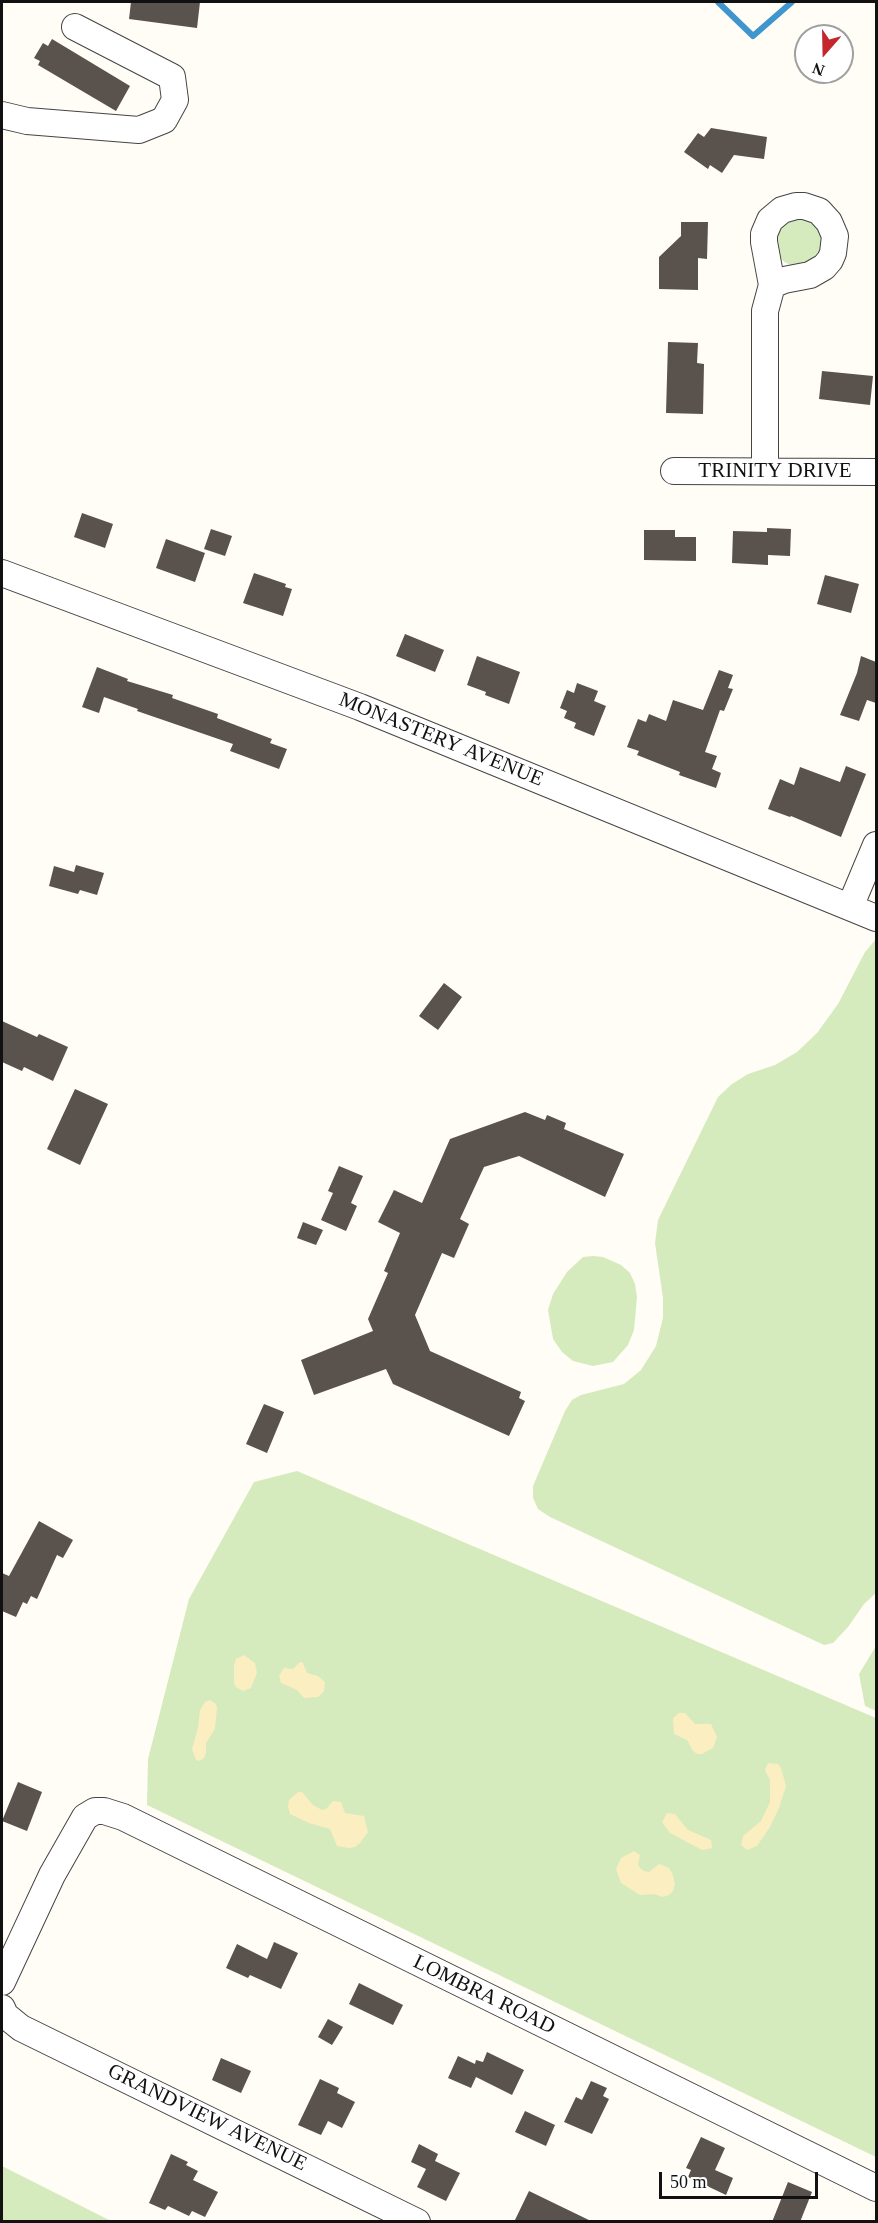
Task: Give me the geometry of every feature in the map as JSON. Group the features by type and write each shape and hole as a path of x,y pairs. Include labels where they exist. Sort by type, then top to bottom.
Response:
{"street":[{"path":"2,115 27,121 140,130 164,120 175,100 172,77 75,27"},
{"path":"765,471 765,312 772,285"},
{"name":"TRINITY DRIVE","path":"674,471 876,472"},
{"name":"MONASTERY AVENUE","path":"2,573 370,711 876,918"},
{"path":"850,907 876,845"},
{"name":"LOMBRA ROAD","path":"2,1982 52,1875 84,1817 95,1811 104,1811 123,1817 876,2188"},
{"name":"GRANDVIEW AVENUE","path":"2,2008 5,2015 21,2028 417,2222"}],"green space":[{"path":"793,218 803,218 815,225 822,237 822,247 815,259 803,266 793,266 778,255 774,247 774,237 785,222"},
{"path":"876,939 876,1593 864,1604 833,1643 824,1645 550,1517 538,1509 533,1498 533,1486 565,1411 572,1400 581,1395 624,1384 641,1370 656,1346 663,1318 663,1298 655,1243 658,1220 718,1097 748,1074 775,1065 797,1052 817,1033 838,1004 865,952"},
{"path":"583,1257 603,1257 621,1265 630,1273 637,1297 634,1330 628,1345 613,1362 593,1366 573,1361 562,1352 553,1339 548,1310 553,1294 567,1272"},
{"path":"297,1471 876,1718 876,2157 147,1805 148,1759 189,1599 254,1482"},
{"path":"876,1646 876,1711 865,1706 859,1674"},
{"path":"2,2166 111,2221 2,2221"}],"sand":[{"path":"244,1655 255,1663 257,1673 251,1688 243,1691 234,1683 234,1665 236,1659"},
{"path":"300,1662 303,1663 307,1673 318,1676 325,1682 324,1691 318,1697 304,1698 297,1690 281,1683 279,1676 284,1668 293,1669"},
{"path":"210,1700 216,1704 217,1708 215,1729 206,1743 204,1758 200,1761 196,1760 192,1749 200,1710 205,1702"},
{"path":"679,1713 685,1713 695,1724 711,1724 717,1737 713,1748 697,1754 687,1740 674,1734 673,1718"},
{"path":"768,1763 778,1764 786,1786 770,1827 757,1846 747,1850 741,1845 743,1836 761,1821 770,1802 770,1780 765,1770"},
{"path":"298,1792 302,1792 313,1805 322,1810 333,1801 341,1802 345,1813 364,1816 368,1832 355,1847 337,1846 330,1829 290,1814 289,1800"},
{"path":"667,1813 675,1814 688,1830 711,1840 712,1848 702,1850 670,1833 662,1822"},
{"path":"634,1851 640,1855 638,1864 644,1871 649,1872 659,1864 669,1868 675,1884 669,1895 663,1897 654,1894 640,1895 621,1883 616,1869 621,1858"}],"building":[{"path":"131,2 200,2 197,28 129,19"},
{"path":"52,39 130,86 116,111 38,65 40,61 34,58 43,43 48,46"},
{"path":"711,128 767,137 764,159 734,155 722,173 710,165 708,169 684,152 698,133 704,137"},
{"path":"681,222 708,222 707,259 698,258 698,290 659,289 659,257 681,236"},
{"path":"668,342 698,343 697,363 704,364 703,414 666,413"},
{"path":"822,371 873,376 870,405 819,399"},
{"path":"82,513 113,524 105,548 74,537"},
{"path":"767,528 791,529 790,556 768,555 768,565 732,563 733,531 767,532"},
{"path":"211,529 232,536 225,556 204,549"},
{"path":"644,530 675,530 675,537 696,537 696,561 644,560"},
{"path":"166,539 205,553 195,582 156,568"},
{"path":"254,573 286,584 285,587 292,589 283,616 243,603"},
{"path":"825,575 859,584 851,613 817,604"},
{"path":"405,634 444,650 435,672 396,656"},
{"path":"477,656 520,672 509,704 467,685"},
{"path":"861,656 876,662 876,703 867,700 859,721 840,715 857,673"},
{"path":"97,667 128,679 127,681 173,695 172,698 218,714 217,718 272,739 270,743 287,749 279,769 230,751 233,744 137,711 138,709 104,697 99,713 82,707"},
{"path":"719,670 733,675 728,688 733,689 724,711 720,710 705,752 717,756 712,769 721,773 716,788 679,775 680,772 637,755 639,751 627,747 638,719 646,722 649,714 666,721 673,700 703,710"},
{"path":"577,683 598,691 594,701 606,706 594,736 574,728 576,723 564,718 567,711 560,708 567,690 574,693"},
{"path":"846,766 866,774 841,837 768,809 780,779 794,785 800,767 840,782"},
{"path":"76,865 104,873 97,895 80,890 78,894 49,886 54,866 74,872"},
{"path":"444,983 462,997 438,1030 419,1016"},
{"path":"2,1021 37,1037 39,1034 68,1047 53,1081 24,1067 22,1071 2,1062"},
{"path":"75,1089 108,1104 80,1165 47,1149"},
{"path":"525,1112 545,1120 547,1115 566,1123 564,1129 624,1154 605,1197 519,1156 484,1167 460,1219 469,1224 454,1258 442,1253 415,1315 430,1351 521,1392 519,1398 525,1401 509,1436 393,1384 386,1369 314,1395 301,1360 373,1331 368,1319 388,1273 384,1271 400,1233 378,1222 394,1190 422,1203 450,1139"},
{"path":"339,1166 363,1176 351,1203 357,1206 346,1231 321,1220 333,1193 328,1191"},
{"path":"303,1222 323,1230 316,1245 297,1238"},
{"path":"264,1404 284,1412 267,1453 246,1444"},
{"path":"39,1521 73,1540 63,1558 57,1555 37,1599 31,1596 27,1604 23,1602 16,1617 2,1611 2,1573 9,1576"},
{"path":"18,1782 42,1792 27,1831 2,1821"},
{"path":"274,1942 298,1953 281,1989 250,1975 248,1978 226,1968 237,1944 267,1959"},
{"path":"359,1983 403,2005 393,2025 349,2004"},
{"path":"328,2019 343,2027 332,2045 318,2037"},
{"path":"487,2052 524,2070 512,2095 476,2077 471,2088 448,2078 458,2056 475,2064 476,2060 483,2062"},
{"path":"221,2058 251,2071 241,2093 212,2080"},
{"path":"320,2079 339,2088 337,2093 355,2102 342,2128 328,2121 321,2135 298,2125"},
{"path":"591,2081 607,2088 603,2096 609,2099 592,2134 564,2122 576,2097 582,2100"},
{"path":"525,2111 555,2125 546,2146 515,2132"},
{"path":"701,2137 725,2148 715,2170 733,2178 726,2195 688,2177 691,2170 686,2168"},
{"path":"419,2144 438,2154 435,2161 460,2173 446,2201 417,2187 426,2169 411,2162"},
{"path":"171,2154 188,2162 186,2165 198,2171 193,2180 218,2192 205,2217 192,2211 189,2216 168,2206 165,2210 149,2203"},
{"path":"788,2182 812,2192 800,2222 772,2222"},
{"path":"529,2191 593,2222 514,2222"}],"waterway":[{"path":"718,2 753,36 792,2"}]}
